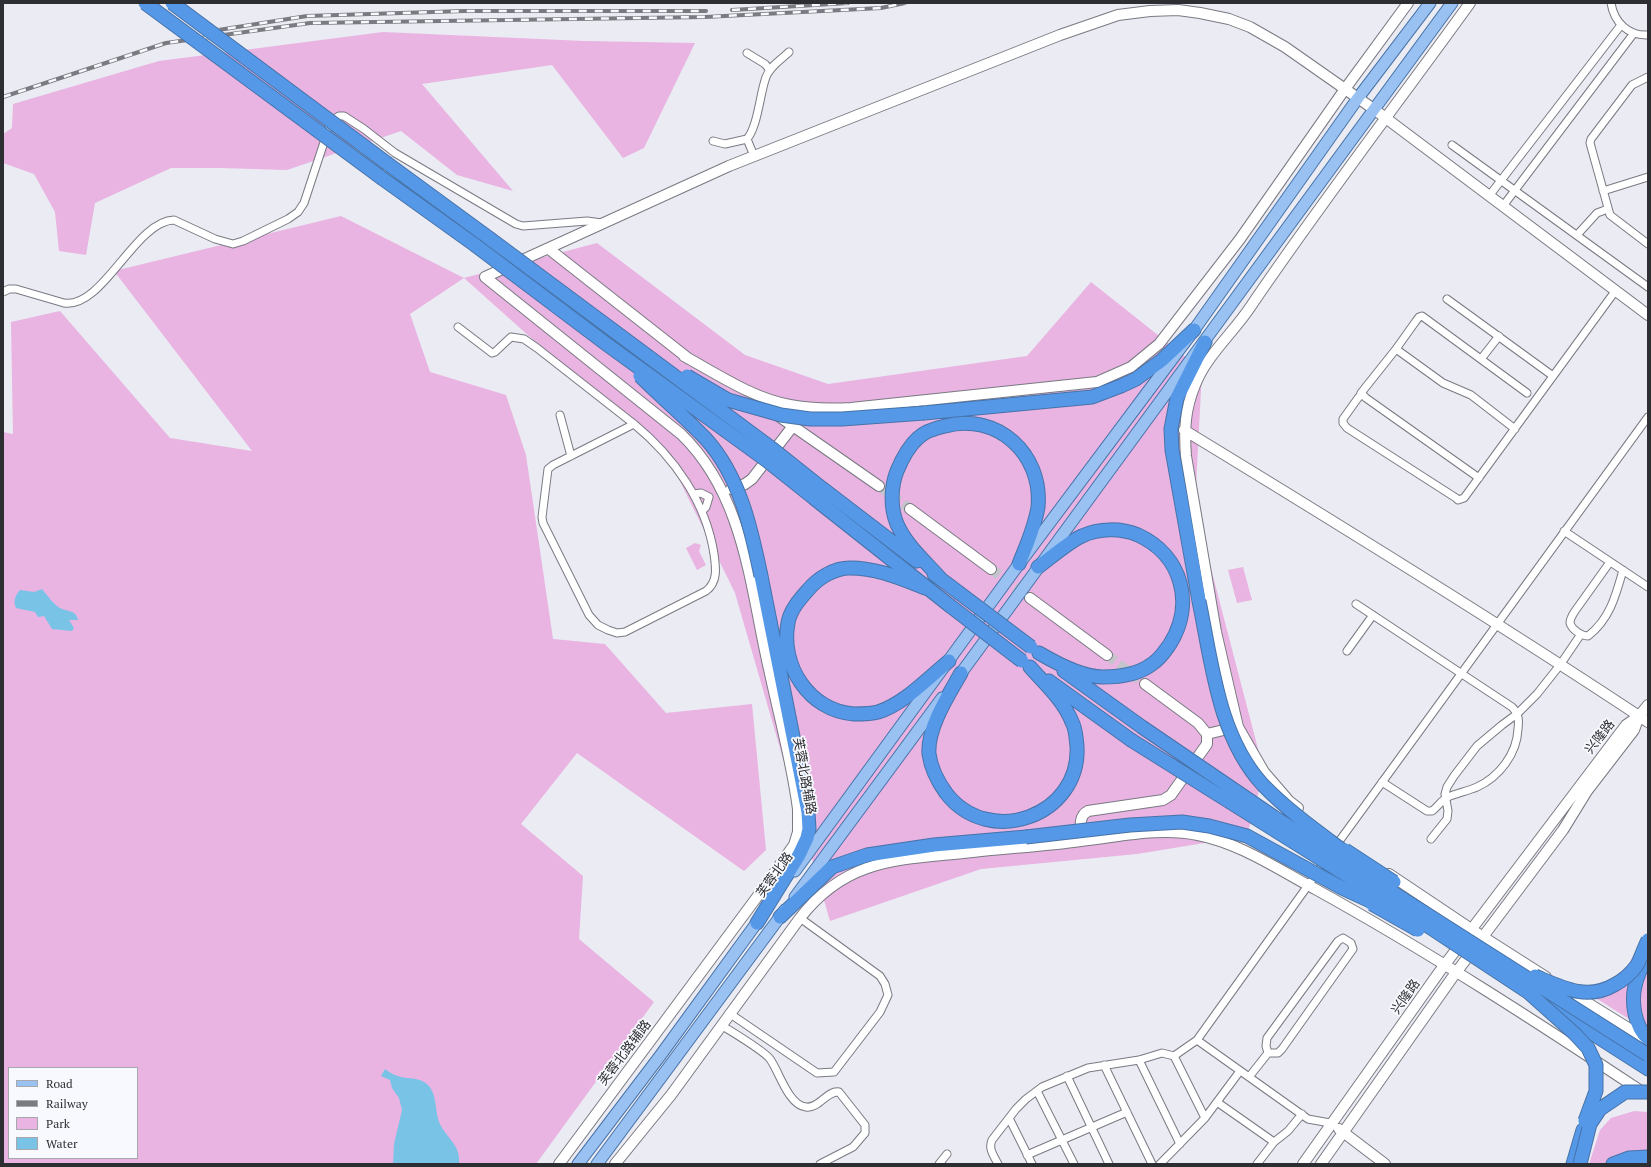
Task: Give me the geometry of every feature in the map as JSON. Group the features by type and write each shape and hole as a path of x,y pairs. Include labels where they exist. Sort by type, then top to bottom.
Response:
{"highway":[{"path":"145,3 766,460 819,494 940,578 1035,650 1142,727 1436,925"},
{"path":"172,3 774,450 819,494 928,589 1026,664 1131,740 1360,885 1500,960 1648,1055"},
{"path":"633,344 728,400 781,414 810,419 842,419 924,413 1092,397 1136,379 1162,360 1194,330"},
{"path":"1205,342 1177,398 1171,429 1172,450 1199,601 1220,702 1231,735 1246,761 1263,784 1293,812 1436,925 1528,992 1648,1069"},
{"path":"605,343 706,440 726,469 745,510 761,576 808,812 809,829 800,855 757,923"},
{"path":"940,578 907,541 896,524 892,502 892,482 902,458 918,437 933,429 953,424 970,423 989,426 1002,432 1017,444 1029,460 1036,479 1038,506 1034,524 1019,564"},
{"path":"1035,650 1061,665 1102,677 1121,676 1139,671 1153,664 1165,652 1176,635 1182,615 1183,601 1181,584 1166,556 1147,539 1131,532 1115,530 1096,531 1081,536 1038,567"},
{"path":"928,589 887,573 848,568 835,570 813,584 796,604 788,621 786,642 788,658 796,677 805,689 819,702 845,713 861,714 877,712 897,704 949,661"},
{"path":"961,673 940,710 932,731 929,754 934,772 939,783 952,801 965,811 984,819 1009,822 1021,820 1037,814 1050,805 1062,794 1070,783 1077,766 1076,736 1073,722 1055,695 1026,664"},
{"path":"780,917 832,867 867,855 934,845 1026,837 1130,825 1182,822 1209,826 1248,836 1417,929 1565,1025"},
{"path":"1325,837 1541,978"},
{"path":"1342,888 1436,925"},
{"path":"1500,960 1574,992 1586,993 1605,990 1626,979 1637,964 1648,940"},
{"path":"1648,953 1634,987 1634,1002 1636,1018 1643,1034 1648,1039"},
{"path":"1528,992 1576,1034 1588,1048 1596,1064 1596,1091 1573,1164"},
{"path":"1580,1164 1590,1124 1600,1109 1625,1092 1648,1092"},
{"path":"1613,1164 1629,1158 1648,1157"},
{"path":"1625,1164 1648,1161"}],"main road":[{"name":"芙蓉北路","path":"578,1164 665,1050 1019,564 1194,330 1358,98 1430,3"},
{"path":"597,1164 1205,342 1452,3"}],"street":[{"path":"684,356 763,397 789,405 817,409 859,408 1097,382 1131,366 1159,344 1240,239 1345,89 1408,3"},
{"path":"1470,3 1278,266 1245,316 1202,370 1191,395 1184,430 1186,456 1216,632 1238,727 1264,772 1289,801 1340,840 1483,937 1648,1039"},
{"path":"1611,3 1614,14 1621,25 1634,33 1648,35"},
{"path":"879,486 793,426 684,356 549,249 729,166 1060,35 1118,15 1150,11 1178,10 1229,19 1256,30 1286,47 1375,110 1648,315"},
{"path":"1489,196 1621,25"},
{"path":"1503,206 1634,33"},
{"path":"754,156 747,139 754,123 766,76 770,70 789,52"},
{"path":"746,53 765,64 770,70"},
{"path":"1648,77 1632,85 1590,141 1608,209 1612,218 1648,244"},
{"path":"3,292 9,289 16,289 72,304 78,302 96,289 150,229 162,222 174,220 215,239 233,244 243,241 288,219 298,212 304,203 331,121 339,116 344,116 395,153 516,224 523,226 587,221 603,224"},
{"path":"713,142 725,144 747,139"},
{"path":"1452,145 1648,288"},
{"path":"1603,191 1648,177"},
{"path":"1577,235 1597,213 1608,209"},
{"name":"芙蓉北路辅路","path":"549,249 486,277 681,434 693,446 707,464 723,491 731,511 746,563 797,796 799,823 794,845 559,1164"},
{"path":"1527,393 1422,316 1419,317 1361,393 1343,419 1343,423 1347,428 1458,500 1464,498 1616,290"},
{"path":"1447,299 1554,376"},
{"path":"458,327 492,353 511,337 524,339 551,358 634,424 658,446 668,457 694,494 709,529 716,564 716,575 710,587 706,591 633,629 621,633 608,630 598,625 589,615 542,523 542,517 548,470 571,456 634,424"},
{"path":"1481,359 1499,336"},
{"path":"1396,349 1443,383 1471,395 1515,429"},
{"path":"1361,393 1479,478"},
{"path":"560,415 571,456"},
{"path":"1174,1056 1197,1040 1340,840 1536,573 1564,531 1648,417"},
{"path":"694,494 700,493 709,497 745,484 752,479 793,426"},
{"path":"1184,430 1498,623 1648,722"},
{"path":"702,511 706,507 709,497"},
{"path":"910,509 991,569"},
{"path":"1564,531 1648,586"},
{"path":"1610,562 1571,617 1570,622 1572,627 1581,634 1588,636 1608,614 1619,588 1623,570"},
{"path":"1030,598 1107,655"},
{"path":"1356,604 1512,707 1519,720 1518,737 1504,766 1498,774 1477,787 1445,799 1430,812 1382,782"},
{"path":"1347,652 1373,615"},
{"path":"1431,839 1447,819 1448,811 1445,799 1447,787 1454,776 1477,746 1517,714 1537,694 1560,665 1581,634"},
{"path":"1080,842 1082,815 1088,811 1163,800 1171,795 1207,744 1207,734 1198,723 1145,684"},
{"path":"1639,716 1648,705"},
{"name":"兴隆路","path":"1303,1164 1471,929 1626,726 1639,716"},
{"name":"兴隆路","path":"1321,1164 1457,972 1563,830 1588,791 1634,730 1639,716"},
{"path":"1207,734 1238,727"},
{"path":"615,1164 671,1095 729,1013 800,918 819,895 847,875 863,868 881,863 979,851 1080,842 1143,833 1177,832 1198,835 1224,842 1378,924 1526,1015 1648,1096"},
{"path":"729,1013 817,1073 824,1073 834,1072 880,1012 888,995 885,984 880,976 800,918"},
{"path":"1343,938 1347,939 1351,943 1353,949 1282,1049 1278,1053 1268,1053 1266,1046 1267,1038 1338,942 1343,938"},
{"path":"721,1025 769,1058 788,1092 800,1104 806,1107 811,1106 833,1093 839,1092 865,1125 865,1133 853,1147 820,1164"},
{"path":"1197,1040 1308,1119 1331,1123 1386,1164"},
{"path":"998,1164 991,1150 991,1143 1009,1118 1026,1099 1037,1091 1067,1076 1088,1068 1139,1060 1162,1053 1174,1056 1206,1118"},
{"path":"1249,1077 1268,1053"},
{"path":"1139,1060 1180,1144"},
{"path":"1104,1065 1152,1164"},
{"path":"1160,1164 1206,1118 1240,1071"},
{"path":"1067,1076 1109,1164"},
{"path":"1037,1091 1074,1164"},
{"path":"1217,1102 1274,1142"},
{"path":"1027,1155 1126,1112"},
{"path":"1257,1164 1274,1142 1288,1131 1302,1114"},
{"path":"1009,1118 1032,1164"},
{"path":"939,1164 947,1154"}],"green space":[{"path":"383,32 584,41 695,43 644,148 623,158 552,65 422,84 513,191 457,175 401,131 287,170 171,168 95,203 86,255 59,251 55,212 34,174 3,163 3,134 12,128 13,104 159,61"},
{"path":"341,216 464,278 410,314 430,372 506,395 526,455 553,639 605,644 666,713 752,704 766,850 744,871 577,753 521,824 583,876 579,939 654,1002 536,1164 3,1164 3,432 13,434 11,322 60,311 170,438 252,451 114,271"},
{"path":"597,243 745,355 828,384 1027,356 1091,282 1202,370 1195,507 1264,772 1247,836 1137,854 981,869 830,921 735,593 671,463 464,278"},
{"path":"695,543 701,545 699,551 706,565 697,570 686,548"},
{"path":"1243,567 1252,600 1237,603 1228,570"},
{"path":"1648,933 1648,1031 1591,995 1629,965"},
{"path":"1634,1111 1648,1112 1648,1154 1615,1159 1605,1164 1589,1164 1600,1130 1611,1118"}],"water":[{"path":"42,589 58,607 75,614 78,620 69,620 74,628 72,631 52,629 44,616 38,617 35,612 16,608 15,599 20,590 34,592"},
{"path":"385,1069 395,1075 421,1080 428,1085 435,1099 437,1116 441,1126 458,1152 459,1164 393,1164 394,1144 402,1110 399,1098 392,1088 390,1080 381,1076"}],"tunnel":[{"path":"879,486 910,509"},
{"path":"991,569 1027,595"},
{"path":"1107,655 1145,684"}],"railway":[{"path":"732,10 848,3"},
{"path":"3,97 166,43 310,23 705,17 881,8 905,3"},
{"path":"212,31 307,16 464,11 706,11"}]}
